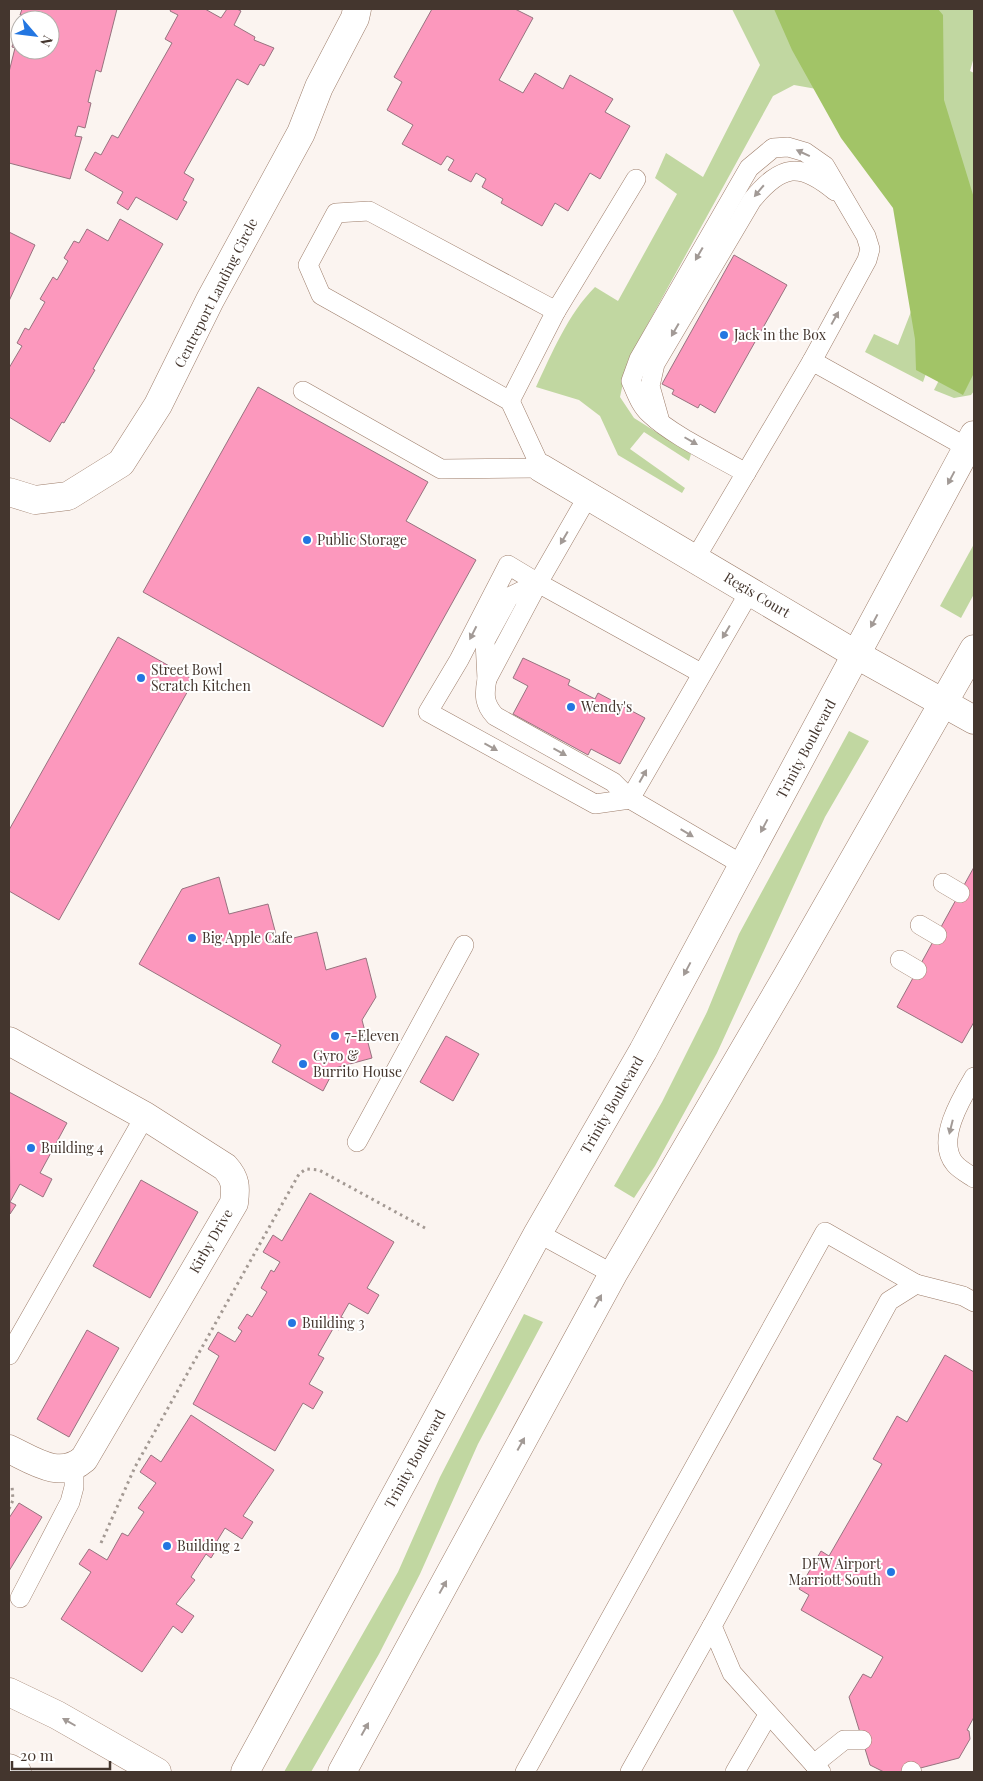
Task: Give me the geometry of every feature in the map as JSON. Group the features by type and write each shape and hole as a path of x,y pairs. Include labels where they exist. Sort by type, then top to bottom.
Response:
{"main road":[{"name":"Centreport Landing Circle","path":"9,492 35,500 68,496 121,463 158,405 210,300 301,133 319,87 355,18 357,9"},
{"name":"Trinity Boulevard","path":"245,1772 538,1233 643,1051 971,441"},
{"name":"Regis Court","path":"541,468 857,654 974,720"},
{"path":"342,1772 613,1274 786,978 974,649"},
{"name":"Kirby Drive","path":"9,1041 145,1116 225,1167 232,1174 236,1186 234,1203 84,1459 74,1468"},
{"path":"9,1449 35,1462 60,1470 74,1468"},
{"path":"9,1692 57,1715 157,1772"},
{"path":"9,1768 16,1772"}],"lane":[{"path":"694,559 746,473 812,361 867,260 870,249 866,236 825,166 805,152 788,147 773,148 749,168 639,358 631,380 638,398 649,413 662,424 746,473"},
{"path":"662,424 650,386 655,364 752,200 765,183 783,174 800,169 817,176 844,198"},
{"path":"510,401 556,311 636,179"},
{"path":"303,391 441,468 541,468 510,401 321,295 308,265 336,213 369,210 556,311"},
{"path":"812,361 971,441"},
{"path":"588,496 538,583 488,679 484,694 488,708 495,716 613,782 630,799 744,865"},
{"path":"630,799 595,804 428,712 459,660 508,565 701,673"},
{"path":"630,799 750,591"},
{"path":"943,883 960,893"},
{"path":"920,925 937,935"},
{"path":"357,1142 464,945"},
{"path":"900,960 917,970"},
{"path":"973,1084 954,1115 948,1137 954,1164 974,1178"},
{"path":"9,1356 145,1116"},
{"path":"525,1772 825,1232 916,1284 963,1296 974,1302"},
{"path":"538,1233 613,1274"},
{"path":"630,1772 712,1626 889,1301 916,1284"},
{"path":"20,1598 70,1502 74,1487 74,1468"},
{"path":"712,1626 732,1672 817,1768 844,1740 862,1740"},
{"path":"735,1772 768,1714"}],"path":[{"path":"101,1542 135,1467 299,1174 306,1169 319,1170 425,1228"},
{"path":"9,1508 13,1500 12,1485"}],"green space":[{"path":"732,9 974,9 974,57 970,71 974,73 974,266 952,300 923,382 865,352 874,334 898,345 914,304 916,251 839,93 794,85 773,96 628,360 620,397 634,418 691,454 689,461 644,432 630,449 685,488 682,493 618,455 600,416 579,400 536,387 569,322 595,287 618,301 677,194 655,178 666,153 703,177 760,65"},
{"path":"774,9 938,9 943,15 944,100 974,198 974,373 963,395 916,370 915,339 893,208 841,138 792,50"},
{"path":"974,312 974,391 971,395 954,398 934,390"},
{"path":"974,544 974,594 961,618 940,606"},
{"path":"849,731 869,741 825,817 717,1053 655,1166 634,1198 614,1186 662,1102 707,1012 739,934"},
{"path":"524,1314 543,1322 478,1444 420,1574 379,1654 311,1772 284,1772 398,1572 440,1477"}],"building":[{"path":"117,9 101,72 96,70 88,102 91,103 85,128 78,126 75,136 82,137 70,179 9,163 9,72 12,60 60,60 60,10 22,10"},
{"path":"171,9 205,9 221,18 227,9 237,9 241,11 234,25 255,37 254,40 274,48 264,66 260,64 248,85 237,79 184,173 194,179 183,200 187,202 177,220 136,197 128,210 117,203 123,192 85,170 95,152 101,155 112,135 118,138 172,43 165,39 178,15 170,11"},
{"path":"432,9 515,9 533,18 499,80 523,93 535,73 563,89 570,75 613,99 605,112 630,126 600,179 590,173 568,211 555,203 542,226 501,203 503,199 482,187 486,179 476,173 471,182 448,170 454,160 447,156 441,165 402,144 413,125 387,110 402,82 394,77"},
{"path":"120,219 163,244 93,369 95,370 64,423 62,422 50,442 9,417 9,368 22,346 17,343 25,328 29,330 45,302 40,299 53,277 57,280 68,261 64,258 74,241 79,243 87,229 108,241"},
{"path":"9,232 35,245 9,301"},
{"name":"Jack in the Box","path":"734,255 787,285 715,413 700,404 698,408 672,394 674,390 662,384"},
{"name":"Public Storage","path":"258,387 428,482 406,521 476,560 383,727 143,592"},
{"path":"118,637 194,680 59,920 9,891 9,830"},
{"name":"Wendy's","path":"523,658 570,680 568,685 595,699 598,693 645,718 620,764 591,749 588,755 513,714 528,686 513,678"},
{"path":"974,867 974,1022 962,1043 897,1007"},
{"path":"219,877 229,914 268,904 278,942 317,932 326,970 366,958 376,997 362,1020 372,1058 335,1068 323,1091 272,1062 281,1045 139,964 182,889"},
{"name":"7-Eleven","path":"446,1036 479,1054 453,1101 420,1082"},
{"name":"Building 4","path":"9,1092 67,1123 40,1173 52,1179 43,1197 20,1184 10,1202 16,1205 10,1214"},
{"path":"141,1180 198,1212 150,1298 93,1266"},
{"name":"Building 3","path":"310,1193 394,1242 367,1288 379,1295 368,1314 349,1303 341,1317 345,1319 339,1330 334,1327 318,1355 324,1358 309,1384 323,1392 313,1409 303,1403 275,1451 193,1404 219,1356 208,1349 218,1332 235,1342 242,1331 238,1328 247,1314 252,1317 267,1292 261,1288 271,1270 274,1272 280,1262 263,1252 273,1235 282,1241"},
{"path":"87,1330 119,1348 69,1437 37,1419"},
{"name":"DFW Airport Marriott South","path":"945,1355 974,1372 974,1717 967,1730 969,1731 970,1739 959,1758 905,1772 884,1772 870,1765 849,1697 863,1674 871,1678 883,1657 801,1610 809,1595 799,1589 821,1551 829,1556 882,1464 873,1459 897,1416 907,1422"},
{"name":"Building 2","path":"191,1415 274,1470 243,1516 253,1522 242,1539 225,1528 217,1541 220,1543 211,1558 206,1554 191,1577 195,1580 176,1604 194,1616 182,1633 173,1626 142,1672 61,1619 91,1572 79,1564 89,1549 107,1560 122,1533 128,1536 144,1512 138,1508 156,1483 140,1472 151,1455 161,1462"},
{"path":"19,1503 42,1517 9,1571 9,1518"}],"place":[{"name":"Jack in the Box","path":"724,335"},
{"name":"Public Storage","path":"307,540"},
{"name":"Street Bowl Scratch Kitchen","path":"141,678"},
{"name":"Wendy's","path":"571,707"},
{"name":"Big Apple Cafe","path":"192,938"},
{"name":"7-Eleven","path":"335,1036"},
{"name":"Gyro & Burrito House","path":"303,1064"},
{"name":"Building 4","path":"31,1148"},
{"name":"Building 3","path":"292,1323"},
{"name":"Building 2","path":"167,1546"},
{"name":"DFW Airport Marriott South","path":"891,1572"}]}
